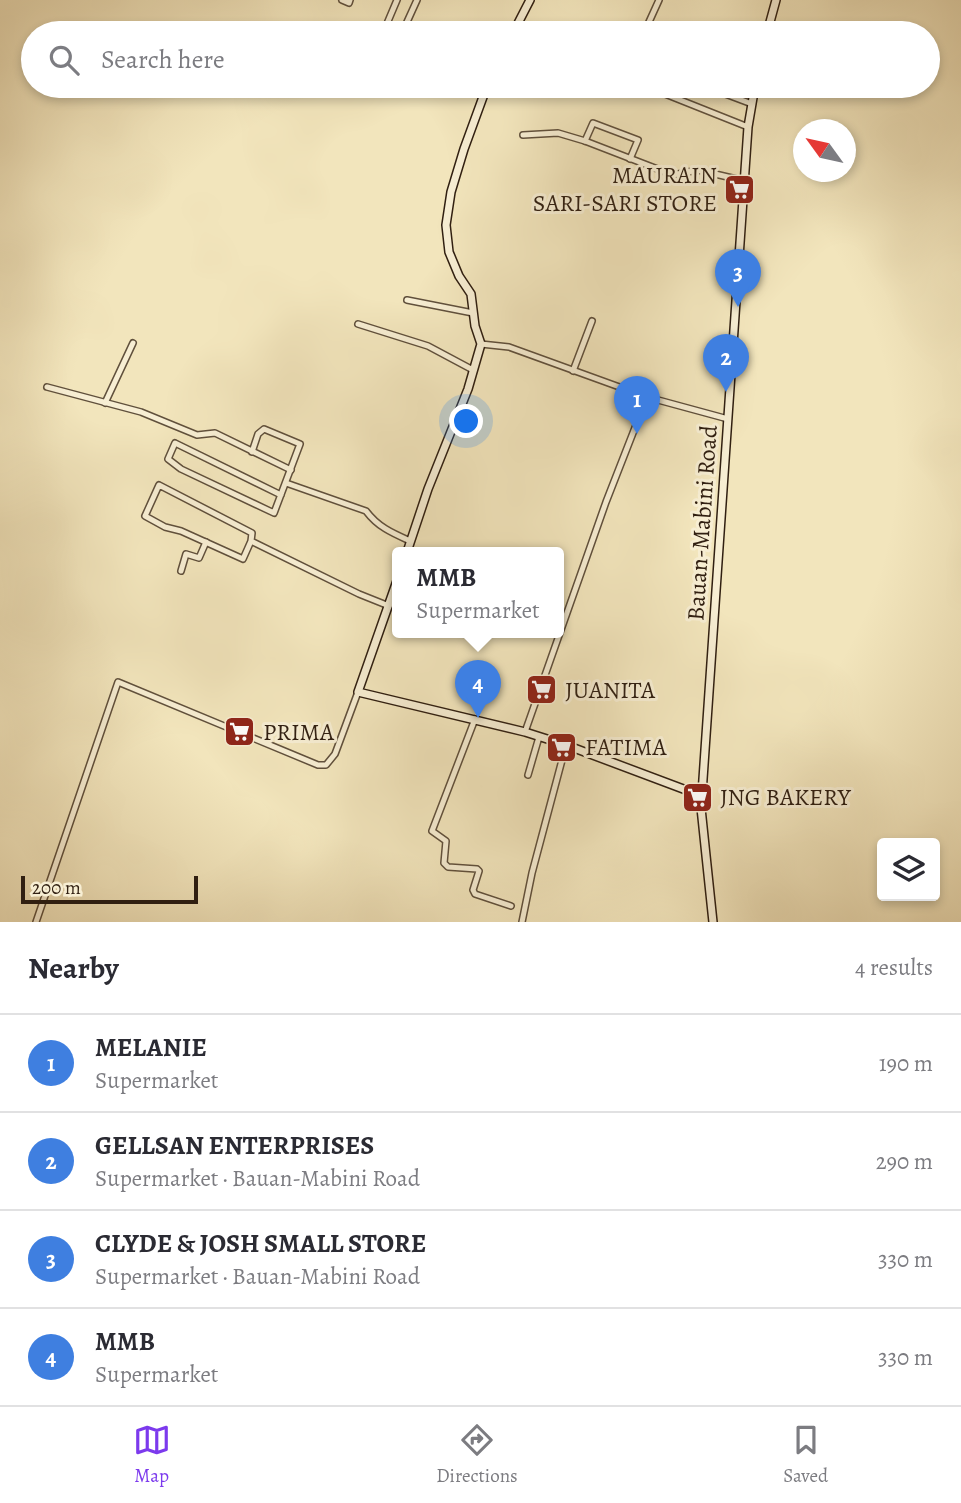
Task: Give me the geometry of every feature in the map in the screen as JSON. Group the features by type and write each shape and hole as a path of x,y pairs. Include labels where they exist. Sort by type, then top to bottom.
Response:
{"street":[{"path":"342,0 349,3 351,0"},
{"path":"388,21 397,0"},
{"path":"407,21 417,0"},
{"path":"519,21 530,0"},
{"path":"649,21 659,0"},
{"path":"770,21 775,0"},
{"path":"408,547 468,389 481,344 471,294 459,276 449,252 446,225 451,192 483,98"},
{"path":"675,98 748,127"},
{"path":"736,98 752,104"},
{"name":"Bauan-Mabini Road","path":"713,922 701,808 748,127 753,98"},
{"path":"586,141 593,123 638,140 630,159"},
{"path":"523,135 558,133 673,175 698,170 745,181"},
{"path":"407,300 473,313"},
{"path":"573,371 592,321"},
{"path":"358,324 428,346 472,370"},
{"path":"105,403 133,343"},
{"path":"481,344 509,346 647,397 728,419"},
{"path":"47,387 141,412 197,435 215,433 290,470"},
{"path":"564,621 647,397"},
{"path":"252,452 258,434 264,429 300,444 286,483 274,513 181,469 168,459 174,443 206,456 281,495"},
{"path":"286,483 366,511 374,522 387,531 410,541"},
{"path":"159,485 252,533 251,541 243,559 145,516 159,485"},
{"path":"251,541 389,606"},
{"path":"181,570 186,554 199,558 206,542"},
{"path":"36,922 118,682 318,765 326,765 335,754 392,596"},
{"path":"525,732 558,638"},
{"path":"358,692 525,732 702,796"},
{"path":"475,719 432,831 446,841 444,863 448,867 479,871 473,890 475,894 511,906"},
{"path":"528,775 539,737"},
{"path":"522,922 532,873 566,745"}],"place":[{"name":"MAURAIN SARI-SARI STORE","path":"740,189"},
{"name":"CLYDE & JOSH SMALL STORE","path":"738,307"},
{"name":"GELLSAN ENTERPRISES","path":"726,392"},
{"name":"MELANIE","path":"637,434"},
{"name":"JUANITA","path":"542,690"},
{"name":"MMB","path":"478,718"},
{"name":"PRIMA","path":"240,732"},
{"name":"FATIMA","path":"562,747"},
{"name":"JNG BAKERY","path":"697,797"}]}
